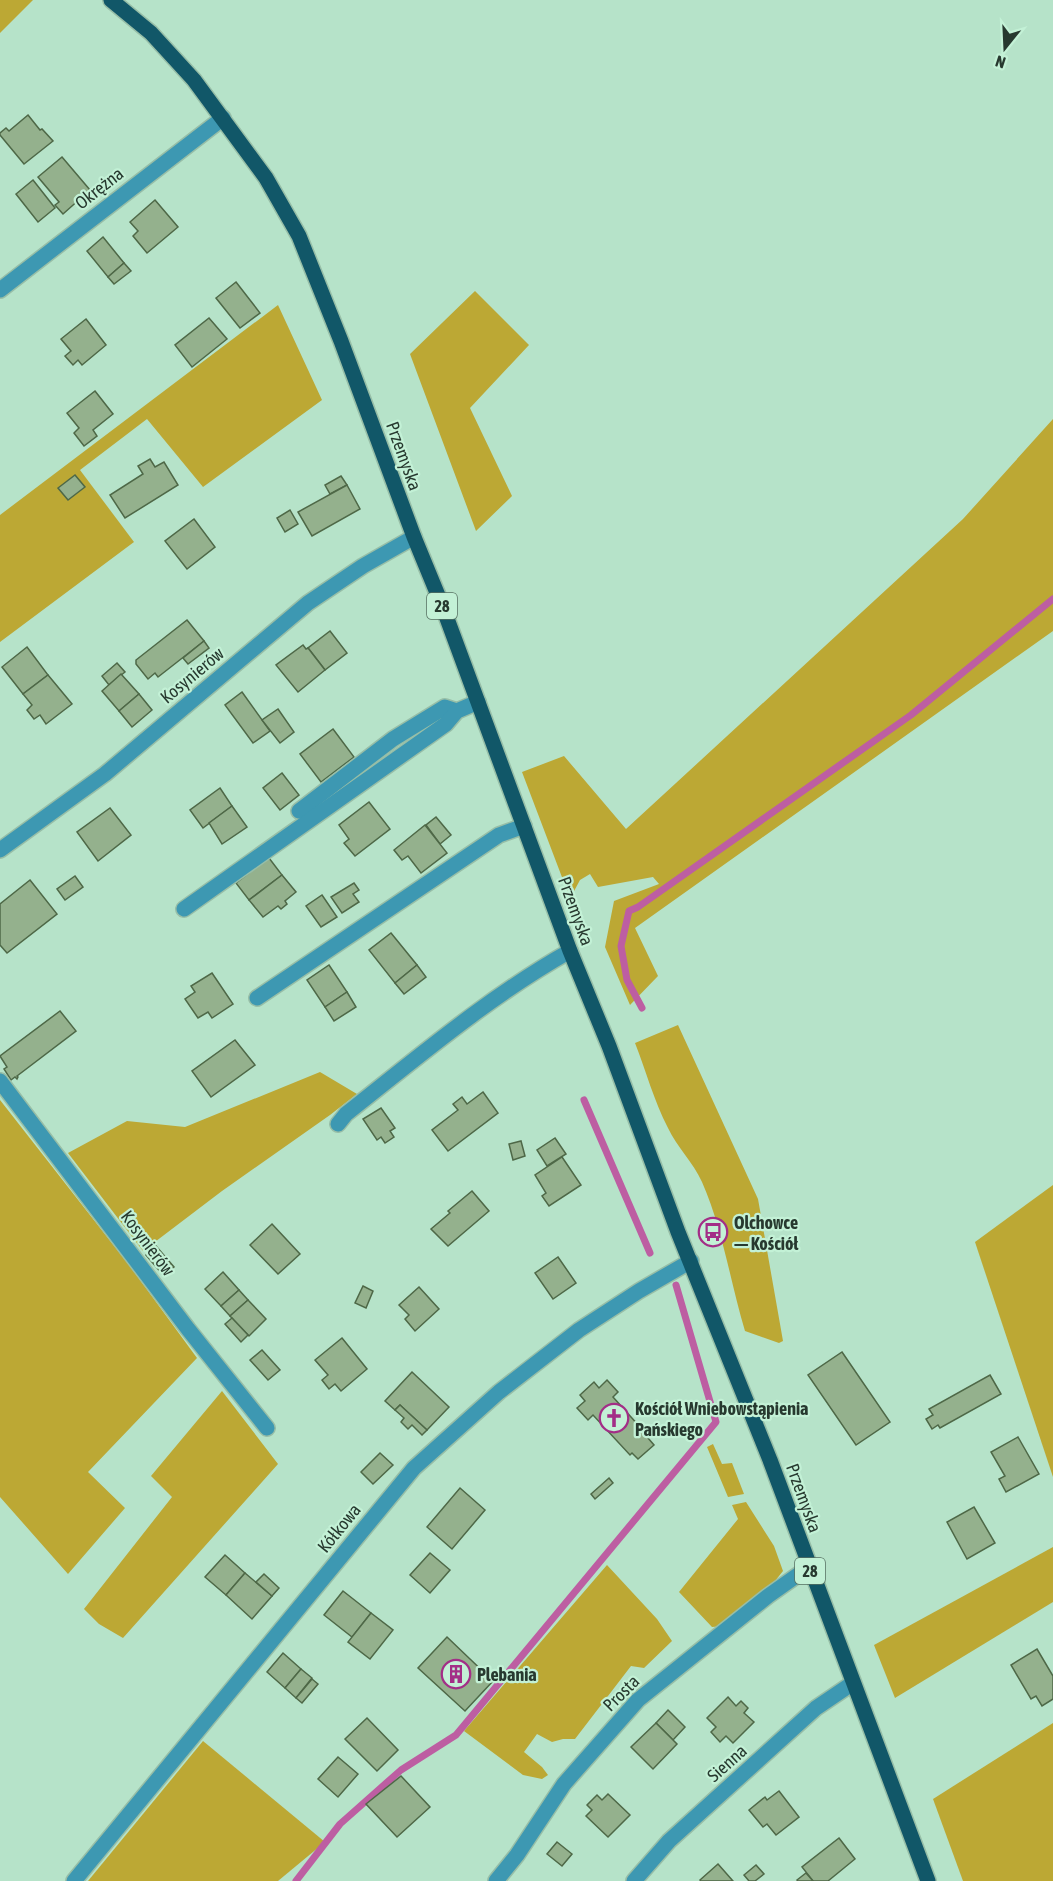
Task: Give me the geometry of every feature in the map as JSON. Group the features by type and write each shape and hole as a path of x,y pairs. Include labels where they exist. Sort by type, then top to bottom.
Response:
{"main road":[{"name":"Przemyska","path":"111,0 151,33 194,80 266,178 299,236 341,341 678,1232 770,1460 928,1881"}],"street":[{"name":"Okrężna","path":"0,290 223,118"},
{"name":"Kosynierów","path":"0,850 105,774 308,603 363,566 414,537"},
{"path":"184,909 446,724 457,711 478,702"},
{"path":"298,811 393,739 445,707 457,711"},
{"path":"257,998 499,835 524,826"},
{"path":"338,1124 346,1114 472,1017 545,965 570,951"},
{"name":"Kosynierów","path":"0,1080 182,1321 267,1428"},
{"name":"Kółkowa","path":"74,1881 414,1468 499,1392 579,1330 691,1261"},
{"name":"Prosta","path":"496,1881 517,1855 564,1784 638,1700 760,1602 809,1567"},
{"name":"Sienna","path":"634,1881 669,1841 816,1708 853,1683"}],"shaded area":[{"path":"0,0 33,0 0,33"},
{"path":"475,291 529,345 470,408 512,496 476,531 410,354"},
{"path":"278,305 322,400 203,487 147,419 80,470 134,542 0,642 0,515"},
{"path":"1053,419 1053,631 635,928 658,976 630,1005 605,947 614,901 659,884 653,877 598,887 590,874 580,880 573,893 568,893 522,772 564,756 626,829 963,519"},
{"path":"678,1025 758,1199 783,1341 779,1343 745,1331 709,1200 702,1182 663,1118 635,1043"},
{"path":"320,1072 357,1094 143,1251 68,1153 127,1121 185,1127"},
{"path":"0,1100 129,1265 197,1358 88,1472 125,1508 68,1574 0,1497"},
{"path":"1053,1185 1053,1477 975,1242"},
{"path":"222,1391 278,1464 123,1638 99,1624 84,1609 172,1497 151,1476"},
{"path":"713,1444 722,1464 732,1463 744,1494 728,1497 707,1447"},
{"path":"746,1502 774,1546 783,1571 775,1581 724,1626 712,1627 679,1592 738,1519 732,1505"},
{"path":"1053,1547 1053,1602 895,1698 874,1645"},
{"path":"607,1565 657,1619 672,1641 644,1668 631,1666 575,1739 552,1742 537,1734 524,1752 548,1775 542,1779 523,1775 464,1731"},
{"path":"1053,1723 1053,1881 963,1881 933,1799"},
{"path":"203,1741 325,1842 278,1881 88,1881"}],"building":[{"path":"28,115 53,141 24,164 0,133 6,128 9,131"},
{"path":"62,157 90,190 63,214 55,205 59,202 38,177"},
{"path":"33,180 55,208 38,222 16,194"},
{"path":"155,200 178,227 147,253 133,236 138,231 130,222"},
{"path":"103,237 124,263 108,277 87,251"},
{"path":"124,263 131,271 114,284 108,277"},
{"path":"236,282 260,313 240,328 216,298"},
{"path":"209,318 227,339 192,367 175,345"},
{"path":"86,319 106,345 82,365 78,360 73,365 65,356 71,351 61,339"},
{"path":"95,391 113,414 93,430 97,436 84,446 74,433 79,428 67,413"},
{"path":"150,459 155,467 164,462 178,485 125,518 110,495 143,474 138,466"},
{"path":"75,475 85,487 68,500 58,488"},
{"path":"341,476 347,485 330,494 325,485"},
{"path":"347,485 360,509 312,536 298,512"},
{"path":"290,510 298,524 285,532 277,518"},
{"path":"194,519 215,547 187,569 165,541"},
{"path":"187,620 204,641 158,677 155,673 148,679 136,664 136,660"},
{"path":"330,631 347,653 325,670 308,648"},
{"path":"204,641 209,648 188,664 183,658"},
{"path":"303,645 325,670 298,692 276,665"},
{"path":"27,647 48,675 23,694 2,667"},
{"path":"117,663 125,672 109,685 102,676"},
{"path":"121,674 139,694 119,711 102,691"},
{"path":"48,675 72,704 46,724 40,715 34,719 27,710 32,705 23,694"},
{"path":"242,692 270,731 253,743 225,705"},
{"path":"139,694 152,710 132,727 119,711"},
{"path":"278,709 294,732 280,743 262,720"},
{"path":"333,729 354,757 321,782 300,754"},
{"path":"282,773 299,795 280,810 263,788"},
{"path":"220,788 232,806 203,828 190,810"},
{"path":"369,802 390,829 355,856 344,843 349,839 339,825"},
{"path":"232,806 247,827 222,844 209,823"},
{"path":"110,808 131,835 98,861 77,832"},
{"path":"436,817 451,835 440,844 426,825"},
{"path":"425,825 447,853 421,873 408,856 402,860 394,850"},
{"path":"269,858 282,875 249,900 236,883 250,872 248,869 255,863 258,866"},
{"path":"282,875 296,892 285,901 287,904 281,909 278,906 263,917 249,900"},
{"path":"75,876 83,887 65,900 57,889"},
{"path":"30,880 57,914 7,953 0,945 0,904"},
{"path":"354,883 359,890 353,894 359,902 342,913 331,897"},
{"path":"322,895 337,917 321,927 306,906"},
{"path":"391,933 417,965 395,983 369,950"},
{"path":"329,965 347,992 325,1007 307,980"},
{"path":"417,965 426,977 404,994 395,983"},
{"path":"212,973 233,1004 212,1018 208,1012 198,1018 185,999 195,992 191,986"},
{"path":"347,992 356,1007 334,1021 325,1007"},
{"path":"60,1011 76,1031 17,1076 17,1079 15,1077 11,1080 0,1056"},
{"path":"235,1040 255,1065 211,1097 192,1071"},
{"path":"483,1092 498,1113 448,1151 432,1130 458,1110 453,1104 462,1097 467,1104"},
{"path":"381,1108 395,1128 390,1131 394,1137 385,1143 381,1137 377,1140 363,1119"},
{"path":"555,1138 566,1154 547,1166 537,1150"},
{"path":"521,1141 525,1156 513,1160 509,1144"},
{"path":"562,1157 581,1185 549,1206 542,1196 546,1193 535,1175"},
{"path":"472,1191 489,1211 448,1246 431,1229"},
{"path":"272,1224 300,1254 278,1274 250,1245"},
{"path":"156,1246 174,1267 164,1276 146,1255"},
{"path":"558,1257 576,1283 553,1299 535,1273"},
{"path":"223,1272 239,1290 221,1306 205,1289"},
{"path":"363,1286 373,1291 366,1308 355,1303"},
{"path":"419,1287 439,1309 415,1331 405,1319 409,1315 399,1305"},
{"path":"239,1290 248,1300 230,1316 221,1306"},
{"path":"248,1300 266,1319 249,1336 230,1316"},
{"path":"232,1318 248,1335 241,1342 225,1324"},
{"path":"342,1338 367,1369 341,1391 335,1384 329,1389 322,1380 328,1375 315,1360"},
{"path":"262,1350 280,1370 268,1380 250,1360"},
{"path":"842,1352 890,1422 856,1445 808,1375"},
{"path":"412,1372 449,1407 427,1430 400,1405 395,1410 385,1401"},
{"path":"990,1375 1001,1394 940,1428 938,1425 932,1429 926,1419 933,1415 929,1409"},
{"name":"Kościół Wniebowstąpienia Pańskiego","path":"607,1380 618,1392 613,1397 654,1445 638,1459 632,1453 630,1455 593,1415 588,1420 577,1408 585,1401 580,1395 594,1382 599,1388"},
{"path":"400,1405 427,1430 422,1435 412,1425 408,1429 401,1422 404,1418 395,1410"},
{"path":"1018,1437 1039,1474 1006,1492 999,1479 1005,1476 991,1452"},
{"path":"380,1453 393,1465 373,1484 361,1472"},
{"path":"609,1478 613,1483 595,1499 591,1494"},
{"path":"460,1488 485,1510 452,1549 427,1527"},
{"path":"974,1507 995,1543 967,1559 947,1522"},
{"path":"430,1553 450,1570 430,1593 410,1575"},
{"path":"225,1555 245,1573 226,1595 205,1577"},
{"path":"245,1573 272,1596 252,1619 226,1595"},
{"path":"264,1574 279,1588 272,1596 256,1582"},
{"path":"343,1591 371,1613 352,1637 324,1615"},
{"path":"371,1613 393,1630 370,1659 348,1642"},
{"name":"Plebania","path":"447,1637 493,1681 465,1711 418,1668"},
{"path":"1037,1649 1053,1676 1053,1699 1042,1706 1036,1696 1031,1699 1011,1665"},
{"path":"283,1653 301,1669 285,1688 267,1672"},
{"path":"301,1669 312,1678 296,1698 285,1688"},
{"path":"312,1679 318,1684 302,1703 296,1698"},
{"path":"728,1697 736,1706 741,1701 748,1708 744,1713 754,1722 733,1743 726,1736 720,1742 711,1732 716,1727 707,1718"},
{"path":"668,1710 685,1727 673,1740 656,1723"},
{"path":"367,1718 398,1750 377,1771 345,1739"},
{"path":"656,1723 677,1744 653,1769 631,1747"},
{"path":"338,1757 358,1774 338,1797 318,1779"},
{"path":"401,1776 430,1807 397,1837 366,1804"},
{"path":"779,1791 799,1817 776,1835 767,1824 763,1827 749,1810 765,1797 767,1800"},
{"path":"608,1794 630,1815 608,1837 586,1816 592,1810 587,1805 597,1795 602,1800"},
{"path":"839,1838 855,1859 828,1881 813,1881 802,1867"},
{"path":"557,1842 572,1854 562,1866 547,1854"},
{"path":"718,1864 733,1881 700,1880"},
{"path":"756,1865 764,1874 755,1881 749,1881 744,1875"},
{"path":"806,1873 813,1881 797,1880"}],"waterway":[{"path":"642,1008 627,980 621,946 629,911 638,907 911,715 1053,599"},
{"path":"584,1100 650,1253"},
{"path":"296,1881 340,1824 401,1770 456,1735 716,1422 676,1285"}],"place":[{"name":"Olchowce — Kościół","path":"713,1232"},
{"name":"Kościół Wniebowstąpienia Pańskiego","path":"614,1418"},
{"name":"Plebania","path":"456,1674"}]}
